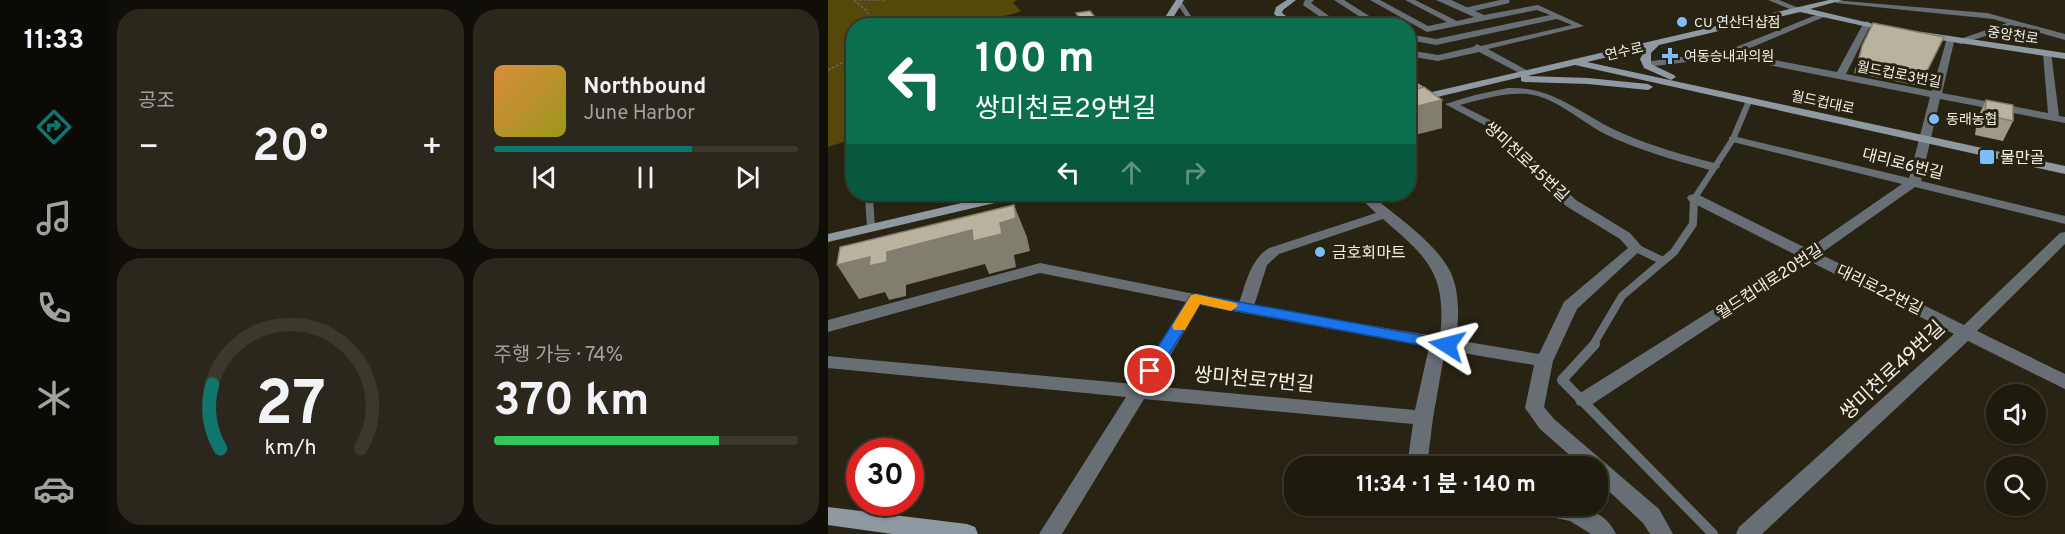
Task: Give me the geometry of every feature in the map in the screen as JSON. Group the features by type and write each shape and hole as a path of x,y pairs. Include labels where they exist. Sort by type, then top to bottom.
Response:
{"main road":[{"name":"연수로","path":"1525,76 1575,62 1838,0"},
{"path":"1169,18 1180,1"},
{"path":"1284,18 1278,14 1279,9 1290,1"},
{"path":"1800,10 1898,30"},
{"name":"중앙천로","path":"1909,32 1954,41 2065,56"},
{"path":"1655,44 1647,52 1645,59 1647,64 1663,74 1698,89"},
{"name":"월드컵대로","path":"1575,62 2065,170"},
{"path":"1416,99 1525,76 1698,89"},
{"path":"1416,86 1430,96"},
{"path":"828,237 984,201"},
{"path":"828,516 967,534"}],"street":[{"path":"1338,0 1368,18"},
{"path":"1374,0 1407,18"},
{"path":"1410,0 1455,23"},
{"path":"1440,0 1447,1 1504,28"},
{"path":"1772,0 1800,10"},
{"path":"1838,0 1995,17"},
{"path":"1933,0 2065,37"},
{"path":"1290,1 1308,1 1329,18"},
{"path":"1416,23 1427,29 1538,7 1580,26 1438,58 1416,54"},
{"path":"1647,64 1728,54 1821,15"},
{"path":"1416,38 1436,42 1559,16"},
{"name":"중앙천로","path":"1954,41 2016,23"},
{"path":"1840,76 1867,24"},
{"path":"1459,37 1525,76 1528,91 1556,101 1627,139 1668,155 1713,167"},
{"path":"1914,182 1936,95 1954,41"},
{"name":"월드컵로3번길","path":"1728,54 2060,119"},
{"path":"2048,54 2060,119"},
{"name":"쌍미천로45번길","path":"1528,91 1489,94 1450,104 1492,125 1571,203 1624,236 1636,248"},
{"name":"대리로6번길","path":"1733,139 2065,220"},
{"name":"월드컵대로20번길","path":"1584,400 1809,255 1914,182"},
{"name":"대리로22번길","path":"1694,198 2065,382"},
{"path":"1370,201 1442,269 1448,300 1450,328 1442,344 1423,417 1418,456"},
{"path":"1245,309 1265,257 1274,251 1385,214"},
{"name":"쌍미천로49번길","path":"1747,534 1966,332 2065,236"},
{"path":"1583,456 1547,424 1534,408 1544,361 1570,306 1636,248"},
{"path":"828,326 1040,268 1245,309 1544,361"},
{"path":"1050,534 1196,299"},
{"name":"쌍미천로7번길","path":"828,362 1423,417"},
{"path":"1608,478 1651,516 1662,534"},
{"path":"1583,516 1605,534"}],"lane":[{"path":"1180,1 1189,18"},
{"path":"1467,10 1507,1"},
{"path":"1713,534 1562,380 1597,341 1622,296 1674,252 1693,224 1694,198 1733,139 1749,100"},
{"path":"869,201 871,227"},
{"path":"1636,248 1663,261"}],"path":[{"path":"855,0 885,0"},
{"path":"859,1 870,18"},
{"path":"828,70 846,61"}],"shaded area":[{"path":"828,0 1016,0 1013,3 1021,11 994,18 846,18 846,141 828,147"}],"building":[{"path":"1090,11 1096,18 1080,18 1076,13"},
{"path":"1873,23 1944,37 1923,79 1857,66 1862,46"},
{"path":"1424,87 1442,100 1418,106 1416,105 1416,89"},
{"path":"1986,100 2013,105 2013,121 1985,115"},
{"path":"1014,205 1016,218 1000,223 1002,234 973,241 972,230 887,252 887,262 869,266 870,257 837,265 840,247"}],"slow traffic":[{"path":"1179,326 1196,299 1231,306"}],"place":[{"name":"CU 연산더샵점","path":"1682,22"},
{"name":"여동승내과의원","path":"1670,56"},
{"name":"동래농협","path":"1934,119"},
{"name":"물만골","path":"1987,157"},
{"name":"금호회마트","path":"1320,252"}],"route":[{"path":"1150,371 1196,299 1447,345"}]}
